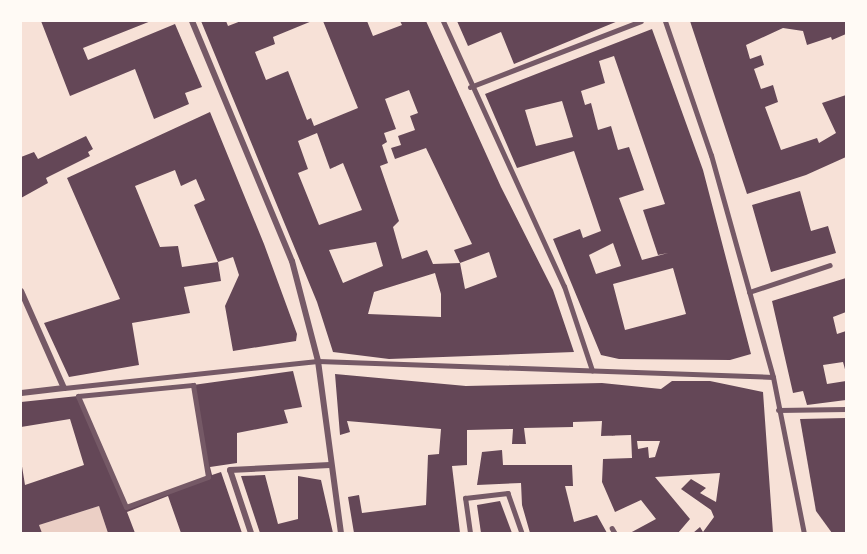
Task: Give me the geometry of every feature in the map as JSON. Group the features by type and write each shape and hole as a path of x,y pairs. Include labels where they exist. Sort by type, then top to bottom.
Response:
{"street":[{"path":"192,21 292,261 318,361 330,465 341,533"},
{"path":"443,21 470,87 564,286 592,370"},
{"path":"470,87 641,21"},
{"path":"666,21 711,155 773,377 804,533"},
{"path":"749,292 830,265"},
{"path":"21,291 64,388"},
{"path":"21,393 318,361 773,377"},
{"path":"193,386 208,477 126,507 78,396 193,386"},
{"path":"778,410 846,409"},
{"path":"251,533 230,470 330,465"}],"lane":[{"path":"470,533 465,498 508,493 522,533"}],"shaded area":[{"path":"99,506 108,533 42,533 39,525"}],"building":[{"path":"41,21 151,21 83,48 88,60 175,24 202,87 185,93 189,104 154,119 135,69 70,96"},
{"path":"201,21 226,21 228,26 241,21 312,21 273,37 275,44 255,52 266,80 288,71 307,120 311,118 314,126 358,108 323,21 367,21 373,36 402,25 400,21 426,21 501,187 553,290 574,352 389,359 333,352 317,302","holes":["409,90 418,113 410,116 415,130 398,136 401,145 391,148 395,159 426,148 472,244 454,250 460,263 433,264 427,250 402,259 393,227 399,221 380,166 388,163 382,145 387,142 384,133 396,129 385,99","317,133 330,169 343,163 362,210 319,225 298,173 308,169 298,141","376,242 383,266 343,283 329,250","489,252 497,277 465,289 460,263","435,273 441,294 441,317 368,314 374,292"]},
{"path":"457,21 618,21 514,64 501,32 468,46"},
{"path":"690,21 846,21 846,34 832,40 831,37 807,45 803,31 783,28 746,45 750,59 761,55 764,65 754,69 761,89 773,85 778,102 765,107 781,150 817,138 819,143 836,133 822,103 846,95 846,157 806,175 747,194"},
{"path":"652,29 703,170 751,354 730,360 619,359 601,355 553,239 580,229 583,238 601,231 574,151 517,168 485,94","holes":["614,56 665,204 643,210 658,255 668,253 642,260 619,198 644,190 629,147 618,150 611,126 598,130 591,103 585,105 581,91 605,83 599,61","562,101 573,137 536,146 525,110","613,243 621,266 596,274 589,255","673,268 686,314 625,330 613,284"]},
{"path":"210,112 264,244 297,334 296,341 233,351 225,306 239,275 233,257 218,262 221,281 184,287 190,313 132,323 139,365 69,377 44,323 120,299 67,178","holes":["175,170 181,186 196,179 205,200 194,205 218,262 182,267 178,246 160,247 135,186"]},
{"path":"86,136 93,149 88,152 90,156 46,178 48,183 21,198 21,157 34,152 38,159"},
{"path":"800,191 811,231 828,226 836,253 771,272 752,205"},
{"path":"846,278 846,312 833,317 837,334 846,331 846,373 843,362 823,365 827,384 846,381 846,400 807,405 803,391 793,393 772,301"},
{"path":"293,371 302,407 284,410 288,423 237,433 237,463 210,467 212,475 221,472 242,533 181,533 168,496 127,512 135,533 108,533 99,506 39,525 42,533 21,533 21,460 25,485 84,465 70,419 21,427 21,402 78,396 126,507 208,477 193,385"},
{"path":"335,374 466,386 602,383 661,389 672,381 710,381 763,392 773,533 693,533 700,527 703,532 714,517 711,510 681,489 691,479 706,488 700,493 716,502 720,473 655,477 690,519 678,533 630,533 656,519 641,500 615,512 602,482 603,459 632,458 631,435 601,436 602,421 573,422 573,427 524,428 526,444 512,444 513,429 467,430 467,465 452,466 460,533 354,533 348,497 359,495 362,513 426,505 428,455 439,454 441,429 347,421 350,432 340,435","holes":["637,441 660,441 655,457 649,458 648,447 638,449"]},
{"path":"846,418 846,533 832,533 816,511 800,419"},
{"path":"502,450 503,465 572,465 573,486 565,486 574,522 597,515 607,533 530,533 522,505 521,483 477,485 482,452"},
{"path":"265,475 278,524 298,519 298,476 321,480 333,533 260,533 241,476"},
{"path":"500,501 512,533 481,533 477,505"}]}
